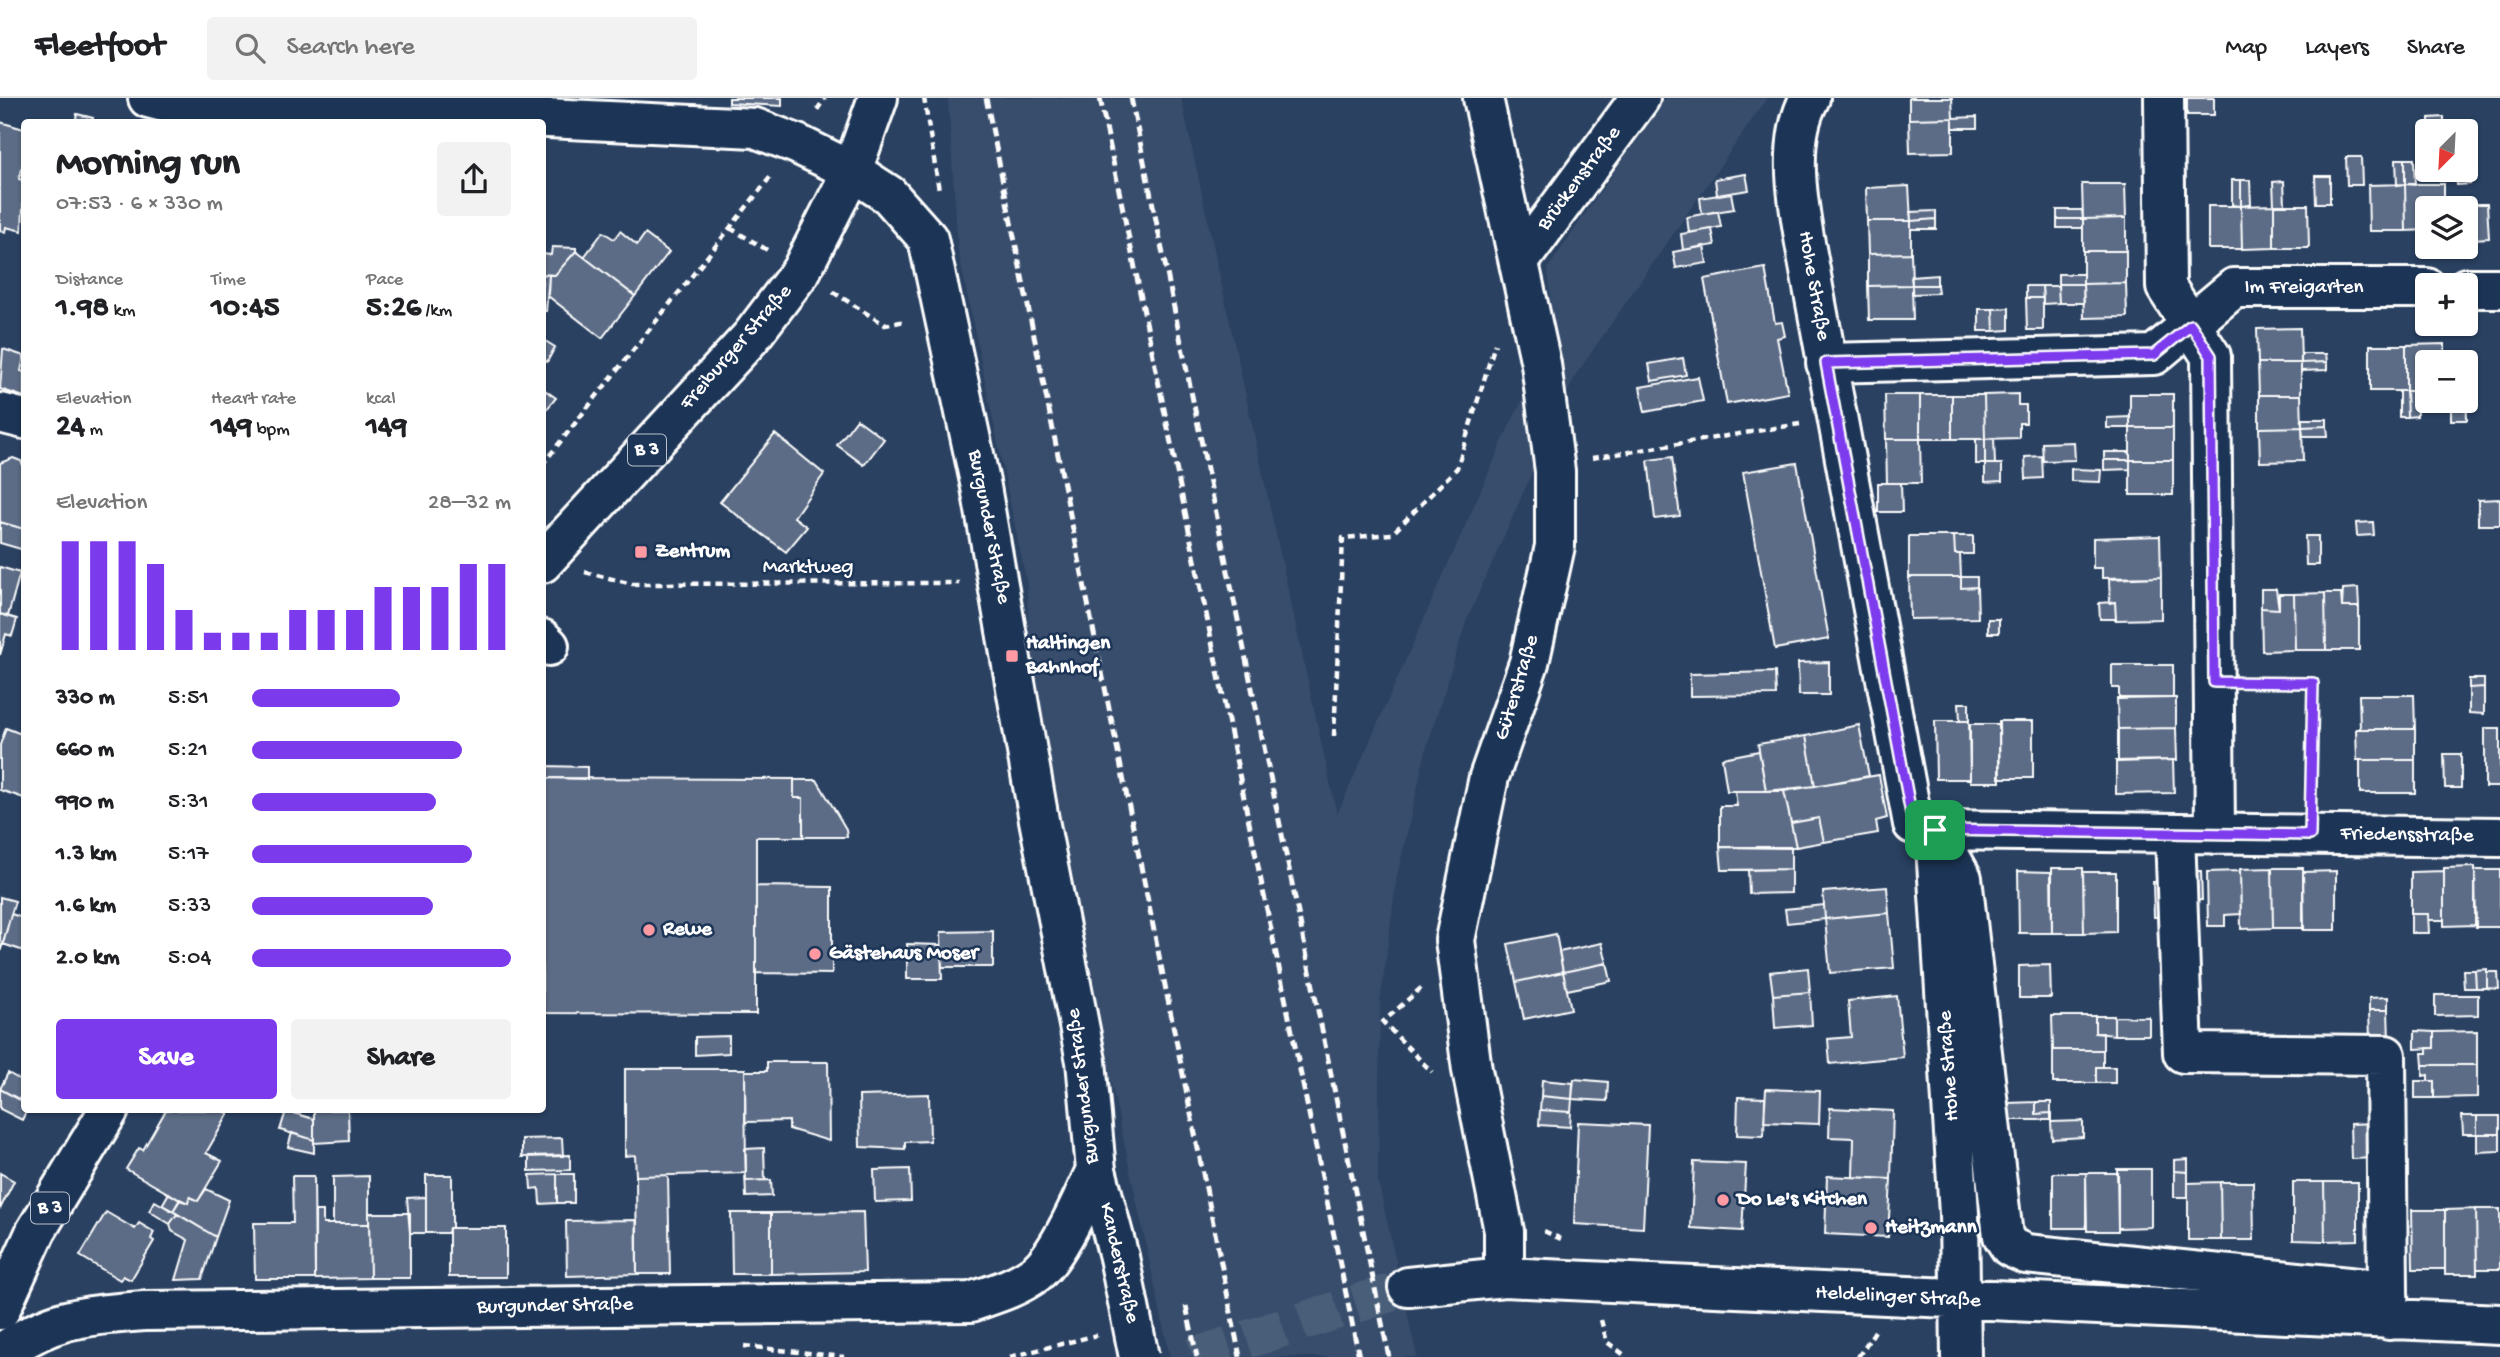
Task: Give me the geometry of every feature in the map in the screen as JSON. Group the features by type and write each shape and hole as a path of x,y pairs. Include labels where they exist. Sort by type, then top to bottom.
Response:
{"street":[{"name":"Burgunder Straße","path":"148,98 197,111 235,108 521,119"},
{"name":"Freiburger Straße","path":"560,566 751,337 801,271 852,172 878,98"},
{"name":"Güterstraße","path":"1483,98 1521,259 1541,364 1555,471 1555,546 1529,663 1489,777 1455,940 1472,1070 1504,1231 1504,1277"},
{"name":"Brückenstraße","path":"1521,259 1640,98"},
{"name":"Hohe Straße","path":"1810,98 1796,138 1800,211 1826,363 1913,824 1935,830 1962,878 2003,1236 2010,1247"},
{"path":"2164,98 2166,287 2211,356 2215,834"},
{"name":"Burgunder Straße","path":"0,1354 33,1331 75,1316 144,1311 971,1302 1013,1287 1038,1272 1065,1233 1096,1170 1086,1061 1039,820 999,583 928,239 889,195 852,172 797,144 755,128 546,120"},
{"name":"Im Freigarten","path":"1826,363 2154,355 2234,288 2415,288"},
{"path":"2478,288 2500,288"},
{"path":"0,413 21,418"},
{"name":"Hohe Straße","path":"1935,830 1959,1214 1961,1357"},
{"name":"Friedensstraße","path":"1935,830 2500,837"},
{"path":"2175,834 2183,1053 2386,1055 2388,1305"},
{"name":"B 3","path":"0,1310 36,1231 107,1113"},
{"name":"Kanderstraße","path":"1096,1170 1119,1257 1139,1357"},
{"name":"Heldelinger Straße","path":"2010,1247 2026,1254 2388,1305 2500,1324"},
{"name":"Heldelinger Straße","path":"1408,1287 1504,1277 1959,1301 2388,1305"}],"path":[{"path":"924,98 945,229 928,239"},
{"path":"546,460 797,144"},
{"path":"1334,736 1343,538 1392,534 1457,468 1497,337"},
{"path":"1642,451 1836,418"},
{"name":"Marktweg","path":"560,566 632,584 999,583"},
{"path":"2214,682 2313,683 2310,835"},
{"path":"1504,1231 1537,1223 1540,1229 1559,1239 1573,1240"},
{"path":"1858,1357 1878,1327"},
{"path":"1010,1357 1078,1342 1103,1333"}],"shaded area":[{"path":"948,98 1181,98 1337,815 1508,429 1554,337 1548,268 1665,98 1767,98 1575,376 1466,622 1427,746 1397,876 1380,1002 1378,1181 1417,1357 1170,1357 1031,708 1027,584 958,250"}],"building":[{"path":"729,98 782,98 782,106 729,103"},
{"path":"1909,98 1952,98 1953,118 1909,119"},
{"path":"2187,98 2214,98 2214,115 2187,115"},
{"path":"77,114 93,118 92,119 76,119"},
{"path":"1977,117 1977,128 1953,128 1953,118"},
{"path":"1953,118 1953,152 1910,153 1909,119"},
{"path":"0,122 21,128 21,231 6,227 5,232 0,230"},
{"path":"2346,157 2361,157 2362,185 2347,185"},
{"path":"2396,159 2405,159 2405,184 2397,185"},
{"path":"2405,159 2414,159 2415,185 2405,184"},
{"path":"1746,174 1749,190 1717,195 1715,179"},
{"path":"2315,176 2330,176 2330,203 2316,203"},
{"path":"2232,180 2241,180 2241,206 2232,205"},
{"path":"2241,180 2250,180 2251,205 2241,206"},
{"path":"2284,181 2285,205 2274,205 2273,182"},
{"path":"2456,182 2470,182 2470,184 2456,185"},
{"path":"2082,184 2125,184 2126,218 2083,219"},
{"path":"2405,184 2444,184 2444,196 2415,196 2415,231 2406,231"},
{"path":"2405,184 2406,231 2369,231 2368,185"},
{"path":"1909,186 1911,221 1867,221 1866,188"},
{"path":"1731,193 1734,209 1702,214 1700,198"},
{"path":"2478,204 2487,204 2489,238 2478,239"},
{"path":"2274,205 2308,205 2309,248 2274,248"},
{"path":"2274,205 2274,248 2242,249 2241,206"},
{"path":"2208,206 2241,206 2242,249 2208,249"},
{"path":"2057,210 2082,210 2083,219 2057,219"},
{"path":"1718,211 1721,227 1689,233 1687,217"},
{"path":"1936,211 1936,219 1911,221 1910,212"},
{"path":"2126,218 2126,251 2083,251 2083,219"},
{"path":"1936,219 1936,229 1911,229 1911,221"},
{"path":"2057,219 2083,219 2083,228 2057,228"},
{"path":"1867,221 1911,221 1911,253 1868,254"},
{"path":"1712,229 1715,245 1683,250 1681,234"},
{"path":"620,231 637,245 645,234 669,252 635,296 584,257 603,232 614,239"},
{"path":"1704,246 1707,263 1676,268 1673,252"},
{"path":"552,247 576,248 555,275 546,274 546,254 551,255"},
{"path":"576,251 635,296 602,338 548,296 549,275 555,275"},
{"path":"2083,251 2126,251 2126,283 2083,284"},
{"path":"1911,253 1912,285 1868,286 1868,254"},
{"path":"1765,268 1775,323 1782,322 1785,336 1777,338 1788,393 1727,404 1704,279"},
{"path":"2058,274 2083,274 2083,284 2058,284"},
{"path":"546,275 549,275 546,311"},
{"path":"1937,275 1937,285 1912,285 1911,277"},
{"path":"2126,283 2127,317 2084,318 2083,284"},
{"path":"2058,284 2083,284 2084,303 2059,303"},
{"path":"1912,285 1913,320 1869,320 1868,286"},
{"path":"1912,285 1937,285 1938,293 1912,294"},
{"path":"2026,286 2042,286 2043,298 2026,298"},
{"path":"2042,286 2058,286 2059,303 2043,304"},
{"path":"2026,298 2043,298 2043,330 2027,330"},
{"path":"2009,308 2009,330 1994,331 1993,309"},
{"path":"1979,309 1993,309 1994,331 1979,331"},
{"path":"2300,328 2301,363 2258,363 2257,329"},
{"path":"546,341 555,347 546,362"},
{"path":"2445,344 2445,350 2415,350 2415,391 2406,391 2406,345"},
{"path":"2370,345 2406,345 2406,391 2370,391"},
{"path":"3,349 21,355 21,396 0,389"},
{"path":"2301,354 2326,354 2327,362 2301,363"},
{"path":"1683,358 1686,375 1652,381 1649,364"},
{"path":"2327,362 2327,370 2301,371 2301,363"},
{"path":"2258,363 2301,363 2301,395 2259,395"},
{"path":"1698,377 1703,401 1645,412 1640,387"},
{"path":"546,391 556,398 546,410"},
{"path":"2399,391 2406,391 2407,417 2399,417"},
{"path":"2406,391 2415,391 2417,416 2407,417"},
{"path":"2018,394 2018,405 2026,405 2026,423 2019,423 2019,438 1985,439 1984,395"},
{"path":"2130,394 2173,394 2173,428 2130,428"},
{"path":"1885,395 1920,395 1920,439 1886,439"},
{"path":"1920,395 1952,395 1952,439 1920,439"},
{"path":"1952,395 1984,395 1985,439 1952,439"},
{"path":"2259,395 2301,395 2302,427 2259,428"},
{"path":"2451,413 2467,413 2467,420 2451,420"},
{"path":"2130,417 2130,428 2107,428 2107,418"},
{"path":"857,419 884,439 864,465 837,445"},
{"path":"2302,419 2327,419 2327,426 2302,427"},
{"path":"2327,426 2328,436 2303,436 2302,427"},
{"path":"2302,427 2303,461 2260,462 2259,428"},
{"path":"2130,428 2173,428 2173,460 2130,460"},
{"path":"775,434 824,474 794,517 807,527 786,552 720,502"},
{"path":"1994,438 1995,464 1985,464 1985,439"},
{"path":"1886,439 1920,439 1921,483 1887,483"},
{"path":"1976,439 1985,439 1985,464 1976,464"},
{"path":"2074,442 2075,460 2043,461 2042,443"},
{"path":"2104,452 2130,452 2130,460 2104,460"},
{"path":"2042,456 2043,478 2026,479 2025,457"},
{"path":"1672,457 1680,516 1655,519 1648,460"},
{"path":"13,458 21,461 21,528 0,522 0,463"},
{"path":"2104,460 2130,460 2130,469 2104,470"},
{"path":"2130,460 2173,460 2173,495 2130,495"},
{"path":"1797,463 1829,639 1775,649 1743,472"},
{"path":"1985,464 2002,464 2002,481 1985,482"},
{"path":"2071,469 2101,470 2100,482 2071,481"},
{"path":"1878,483 1901,483 1902,512 1878,512"},
{"path":"2500,499 2500,525 2478,525 2478,500"},
{"path":"0,522 21,528 21,549 0,543"},
{"path":"2373,522 2374,535 2357,536 2356,523"},
{"path":"1909,536 1954,536 1955,554 1960,554 1961,577 1909,577"},
{"path":"1954,536 1973,536 1973,554 1955,554"},
{"path":"2160,536 2161,577 2102,578 2102,568 2093,568 2093,538"},
{"path":"2305,536 2318,536 2318,565 2306,565"},
{"path":"0,567 20,573 8,616 0,614"},
{"path":"1909,577 1961,577 1961,588 1977,587 1978,618 1910,619"},
{"path":"1961,577 1977,577 1977,587 1961,588"},
{"path":"2161,577 2161,619 2116,620 2115,602 2110,603 2109,579"},
{"path":"2358,588 2359,607 2342,607 2343,589"},
{"path":"2261,589 2276,589 2279,609 2261,608"},
{"path":"2325,593 2341,593 2342,607 2359,607 2359,650 2326,650"},
{"path":"2325,593 2326,650 2295,650 2294,594"},
{"path":"2279,594 2294,594 2295,650 2262,651 2261,608 2279,609"},
{"path":"2115,602 2116,619 2100,619 2099,603"},
{"path":"0,614 17,619 12,636 6,634 0,655"},
{"path":"1988,619 1999,619 1999,633 1988,633"},
{"path":"1829,662 1829,695 1799,695 1798,663"},
{"path":"2112,665 2173,665 2173,698 2119,699 2119,688 2112,688"},
{"path":"1775,672 1776,695 1690,696 1690,674"},
{"path":"2469,679 2484,679 2484,687 2469,688"},
{"path":"2484,687 2484,714 2469,713 2469,688"},
{"path":"2359,695 2414,695 2415,729 2360,729"},
{"path":"2117,698 2176,698 2176,728 2118,729"},
{"path":"1959,703 1969,703 1969,721 1960,721"},
{"path":"1935,721 1969,721 1970,779 1936,779"},
{"path":"1999,721 2033,721 2033,778 1999,778"},
{"path":"1970,724 1999,724 2000,782 1970,782"},
{"path":"1859,725 1869,776 1815,786 1806,736"},
{"path":"6,728 21,734 21,797 0,790 0,745"},
{"path":"2176,728 2177,760 2118,762 2118,729"},
{"path":"2485,728 2500,728 2500,787 2485,787"},
{"path":"2356,729 2415,729 2415,760 2357,760"},
{"path":"1806,736 1815,786 1766,791 1758,744"},
{"path":"1759,751 1766,791 1727,791 1722,758"},
{"path":"2444,754 2461,754 2461,788 2445,788"},
{"path":"2173,760 2174,793 2116,794 2116,761"},
{"path":"2360,760 2415,760 2415,793 2360,793"},
{"path":"546,766 587,767 587,779 546,778"},
{"path":"1879,775 1887,818 1876,821 1878,833 1824,842 1819,818 1791,823 1784,791"},
{"name":"Rewe","path":"546,778 794,779 794,798 803,798 803,837 756,837 756,1014 546,1013"},
{"path":"794,780 817,780 846,829 847,837 803,837 803,798 794,798"},
{"path":"1735,791 1784,791 1796,847 1720,847 1720,806 1737,806"},
{"path":"1819,818 1824,842 1796,847 1791,823"},
{"path":"1720,847 1791,848 1791,869 1722,870"},
{"path":"2475,867 2475,925 2444,926 2444,868"},
{"path":"2052,868 2083,868 2084,933 2052,933"},
{"path":"2272,868 2303,868 2304,928 2273,928"},
{"path":"2272,868 2273,928 2241,929 2240,869"},
{"path":"1791,869 1791,893 1749,894 1748,870"},
{"path":"2475,870 2500,870 2500,927 2476,927"},
{"path":"2018,871 2051,872 2052,933 2019,933"},
{"path":"2185,871 2201,871 2202,900 2186,901"},
{"path":"2240,871 2241,914 2225,915 2225,926 2208,926 2207,872"},
{"path":"2336,871 2336,930 2303,930 2303,872"},
{"path":"2444,871 2444,920 2429,920 2428,914 2411,914 2411,872"},
{"path":"2083,872 2116,872 2116,932 2084,933"},
{"path":"2153,882 2170,882 2171,916 2154,917"},
{"path":"756,886 832,887 832,974 756,973"},
{"path":"1887,887 1889,913 1825,919 1823,892"},
{"path":"0,897 15,901 0,953"},
{"path":"1824,905 1825,919 1787,923 1785,909"},
{"path":"1889,913 1894,968 1830,973 1825,919"},
{"path":"11,914 21,917 21,950 3,944"},
{"path":"2411,914 2428,914 2429,933 2411,933"},
{"path":"993,931 993,967 942,967 941,932"},
{"path":"1556,934 1563,972 1516,982 1508,944"},
{"path":"1602,943 1607,963 1563,972 1559,952"},
{"path":"907,944 941,945 942,979 907,979"},
{"path":"1607,963 1611,981 1567,990 1563,972"},
{"path":"2050,965 2051,998 2019,998 2019,966"},
{"path":"1808,968 1810,992 1773,995 1770,972"},
{"path":"2487,969 2487,988 2476,988 2475,970"},
{"path":"2463,970 2475,970 2476,988 2464,988"},
{"path":"1563,972 1571,1009 1524,1019 1516,982"},
{"path":"2487,972 2498,972 2499,989 2487,988"},
{"path":"1810,992 1812,1025 1775,1028 1773,995"},
{"path":"2435,995 2478,995 2478,1015 2435,1016"},
{"path":"1897,996 1903,1057 1830,1064 1828,1039 1851,1037 1848,1001"},
{"path":"2388,997 2388,1010 2369,1010 2369,998"},
{"path":"2369,1010 2388,1010 2389,1040 2370,1040"},
{"path":"2052,1016 2095,1016 2095,1033 2103,1033 2103,1050 2053,1050"},
{"path":"2095,1016 2114,1016 2114,1035 2095,1033"},
{"path":"2114,1016 2149,1017 2149,1035 2114,1035"},
{"path":"2415,1031 2434,1032 2434,1048 2415,1049"},
{"path":"2477,1031 2477,1065 2423,1065 2422,1053 2427,1053 2427,1048 2434,1048 2434,1032"},
{"path":"729,1036 729,1053 695,1055 695,1037"},
{"path":"2053,1050 2103,1050 2103,1067 2096,1067 2096,1083 2053,1083"},
{"path":"767,1062 828,1062 829,1141 789,1129 789,1121 745,1122 745,1071 767,1071"},
{"path":"2423,1065 2477,1065 2477,1097 2434,1098 2434,1081 2428,1081 2428,1075 2423,1076"},
{"path":"2096,1067 2115,1067 2115,1083 2096,1083"},
{"path":"625,1069 745,1069 746,1173 636,1176 635,1155 625,1156"},
{"path":"8,1073 21,1080 21,1100 0,1089"},
{"path":"1574,1079 1608,1082 1607,1101 1572,1099"},
{"path":"1542,1080 1573,1083 1572,1099 1541,1096"},
{"path":"2415,1081 2434,1081 2434,1098 2415,1098"},
{"path":"0,1089 21,1100 21,1113 26,1113 22,1120 0,1109"},
{"path":"1766,1089 1820,1091 1819,1124 1764,1122"},
{"path":"929,1094 930,1141 905,1142 905,1149 860,1147 859,1096"},
{"path":"1541,1096 1572,1099 1571,1112 1540,1110"},
{"path":"1738,1097 1765,1098 1764,1136 1737,1135"},
{"path":"2036,1102 2036,1114 2051,1113 2051,1120 2008,1120 2008,1103"},
{"path":"2036,1102 2051,1102 2051,1113 2036,1114"},
{"path":"1830,1108 1893,1111 1891,1179 1853,1177 1854,1138 1829,1137"},
{"path":"1540,1110 1571,1112 1570,1127 1539,1125"},
{"path":"164,1113 229,1113 206,1153 222,1161 198,1201 190,1197 188,1203 180,1200 126,1169 139,1148 143,1150"},
{"path":"285,1113 314,1119 314,1140 280,1130"},
{"path":"314,1113 348,1113 349,1141 314,1143"},
{"path":"2462,1116 2477,1116 2477,1134 2463,1134"},
{"path":"2477,1116 2500,1116 2500,1134 2477,1134"},
{"path":"2083,1121 2083,1137 2052,1139 2051,1122"},
{"path":"1578,1122 1648,1125 1643,1228 1574,1224"},
{"path":"2375,1123 2376,1158 2351,1159 2350,1124"},
{"path":"292,1133 314,1140 314,1153 288,1147"},
{"path":"2477,1134 2500,1134 2500,1151 2477,1152"},
{"path":"562,1138 563,1156 522,1157 522,1139"},
{"path":"764,1148 765,1180 746,1181 745,1149"},
{"path":"570,1155 570,1170 529,1171 529,1156"},
{"path":"2188,1159 2188,1172 2174,1171 2174,1160"},
{"path":"1694,1162 1746,1164 1742,1231 1691,1228"},
{"path":"910,1169 911,1201 875,1202 874,1170"},
{"path":"2117,1169 2151,1169 2151,1227 2118,1228"},
{"path":"2174,1171 2188,1172 2188,1197 2174,1197"},
{"path":"0,1173 14,1181 0,1209"},
{"path":"745,1173 746,1181 771,1180 772,1196 746,1197"},
{"path":"2053,1173 2086,1173 2086,1228 2053,1228"},
{"path":"2086,1173 2118,1173 2118,1231 2087,1231"},
{"path":"557,1174 574,1174 574,1203 557,1203"},
{"path":"557,1174 557,1203 540,1204 539,1188 531,1189 530,1175"},
{"path":"426,1175 452,1175 452,1228 449,1228 448,1233 426,1233"},
{"path":"292,1176 314,1176 315,1279 255,1279 254,1223 293,1223"},
{"path":"369,1176 369,1224 333,1224 333,1177"},
{"path":"636,1176 668,1176 670,1274 637,1274"},
{"path":"1827,1176 1891,1179 1888,1237 1825,1234"},
{"path":"2220,1182 2221,1240 2188,1240 2188,1183"},
{"path":"2220,1182 2253,1182 2254,1240 2221,1240"},
{"path":"2293,1182 2324,1182 2325,1241 2293,1240"},
{"path":"2324,1182 2358,1182 2358,1240 2325,1241"},
{"path":"206,1189 229,1200 216,1237 173,1211 180,1199 188,1203 190,1197 198,1201"},
{"path":"169,1193 180,1200 173,1211 162,1205"},
{"path":"426,1197 426,1233 410,1233 407,1198"},
{"path":"155,1201 177,1214 170,1224 149,1211"},
{"path":"2476,1209 2500,1209 2500,1269 2477,1269"},
{"path":"2476,1209 2477,1274 2445,1274 2445,1210"},
{"path":"2412,1210 2445,1210 2445,1269 2413,1269"},
{"path":"315,1211 323,1211 323,1224 369,1224 370,1278 315,1279"},
{"path":"106,1212 135,1229 139,1223 154,1232 151,1239 154,1241 131,1280 123,1276 120,1280 80,1256"},
{"path":"863,1212 865,1272 771,1274 771,1213"},
{"path":"369,1213 410,1213 410,1278 370,1278"},
{"path":"731,1213 771,1213 771,1274 732,1274"},
{"path":"177,1214 216,1237 202,1279 176,1280 188,1240 172,1231 170,1224"},
{"path":"637,1220 637,1274 567,1276 566,1221"},
{"path":"449,1228 506,1228 506,1277 449,1277"}],"tunnel":[{"path":"1193,1357 1408,1287"}],"railway":[{"path":"986,98 1240,1357"},
{"path":"1100,98 1359,1357"},
{"path":"1131,98 1389,1357"},
{"path":"1186,1306 1197,1357"}],"place":[{"name":"Zentrum","path":"641,552"},
{"name":"Haltingen Bahnhof","path":"1012,656"},
{"name":"Rewe","path":"649,930"},
{"name":"Gästehaus Moser","path":"815,954"},
{"name":"Do Le's Kitchen","path":"1723,1200"},
{"name":"Heitzmann","path":"1871,1228"}],"route":[{"path":"2191,325 2211,356 2214,682 2313,683 2310,835 1935,830 1913,824 1826,363 2154,355 2191,325"}]}
